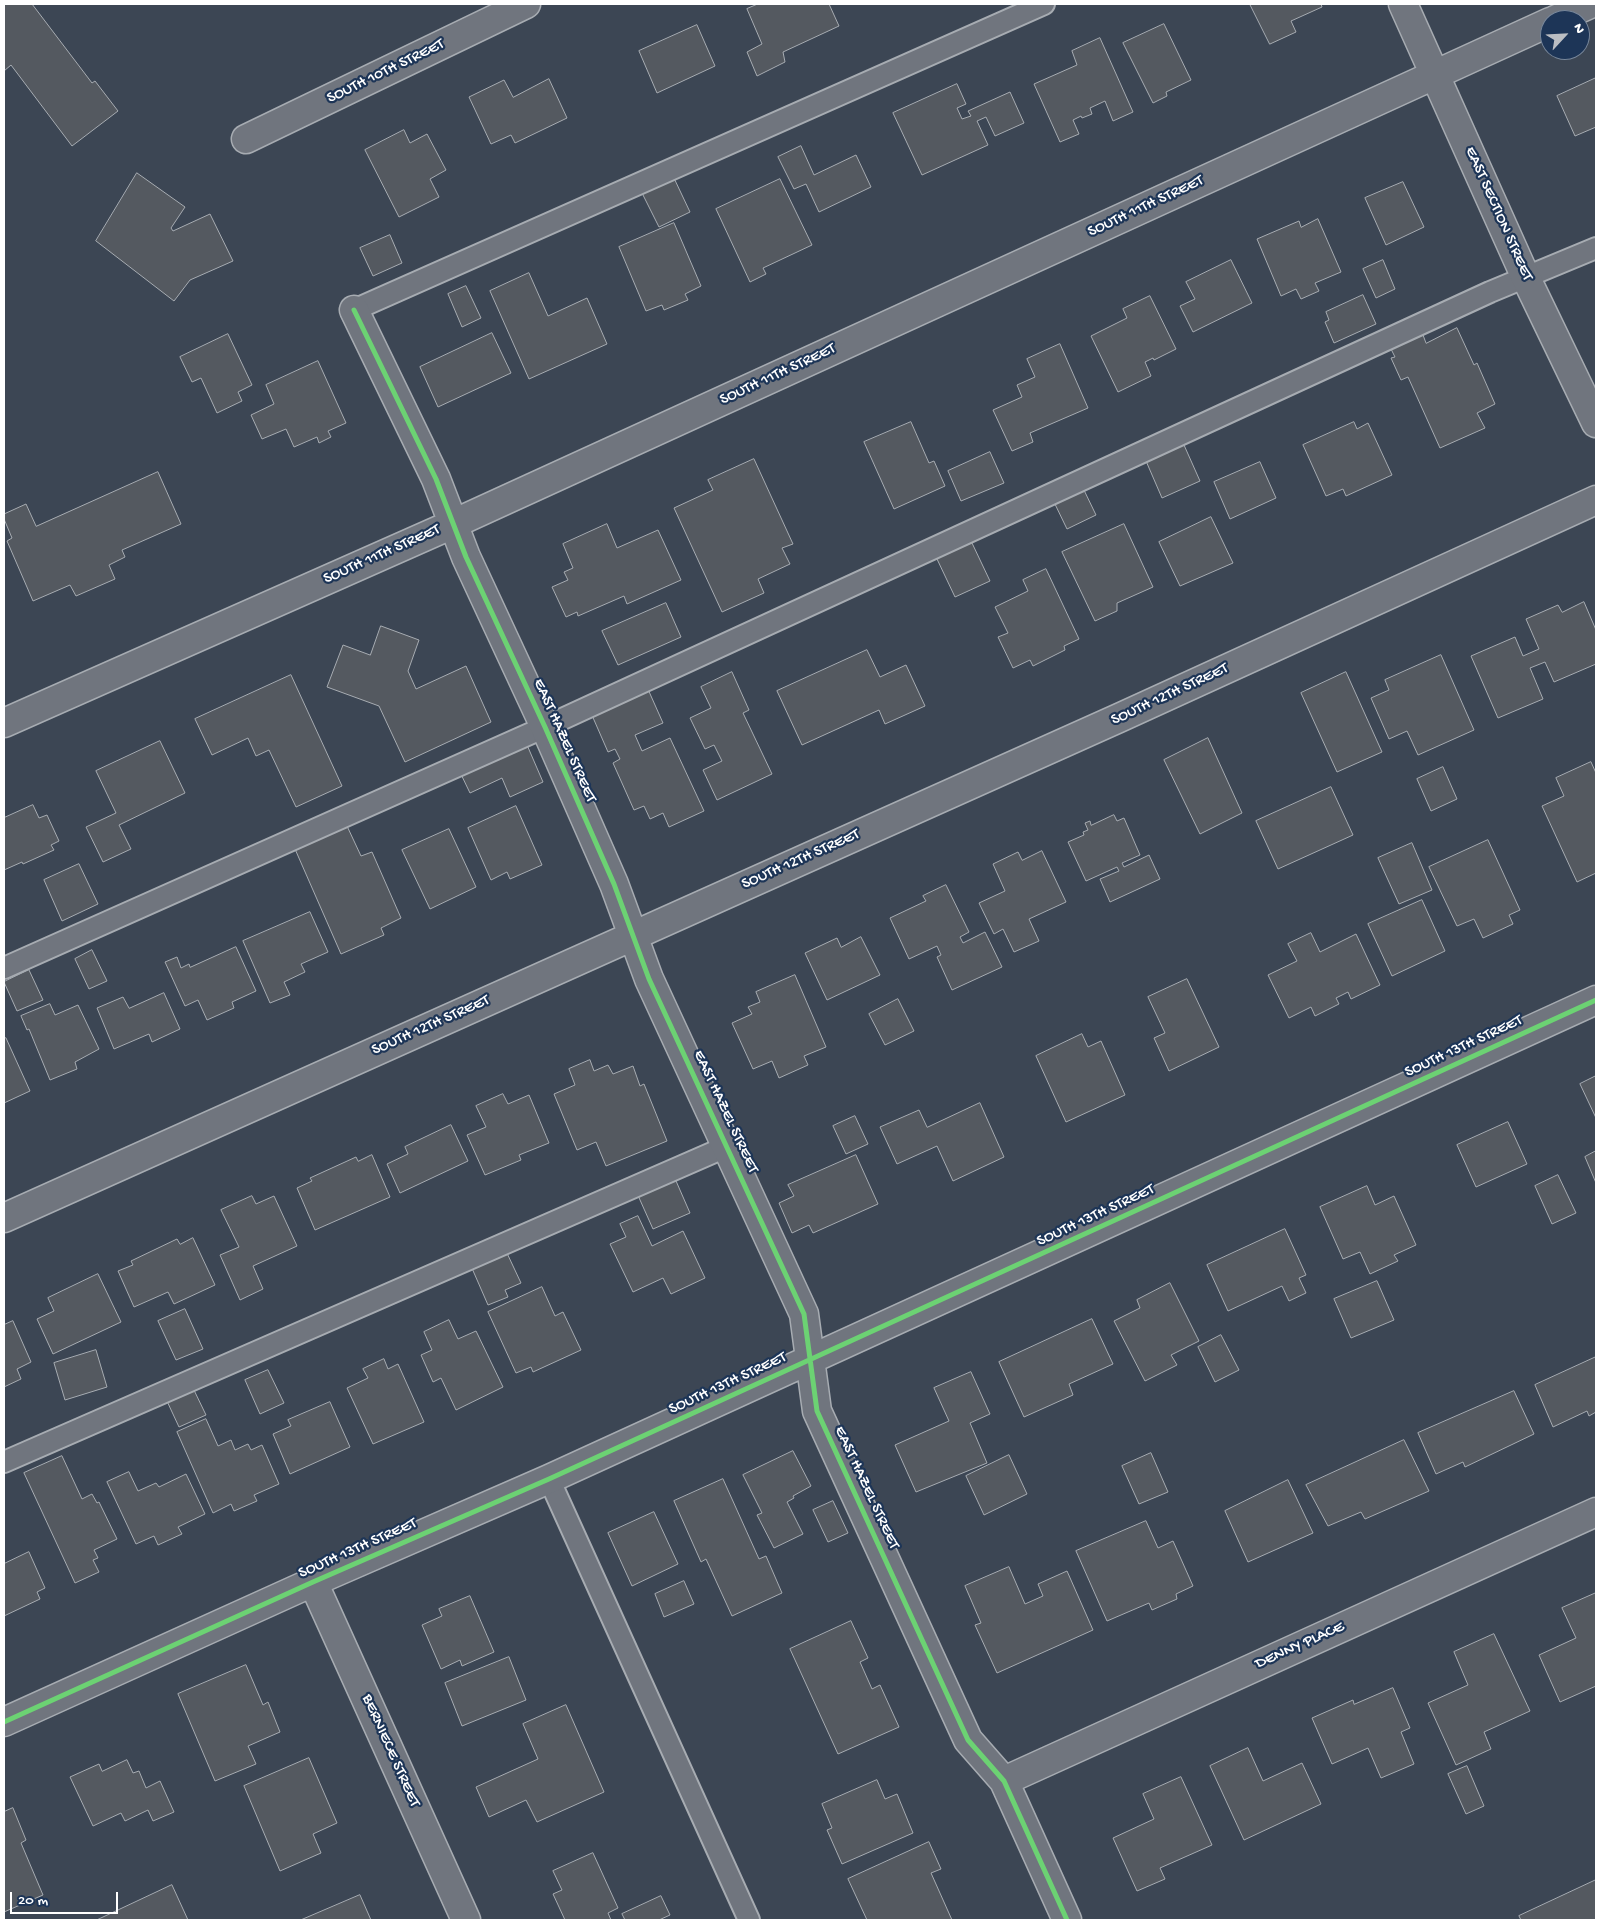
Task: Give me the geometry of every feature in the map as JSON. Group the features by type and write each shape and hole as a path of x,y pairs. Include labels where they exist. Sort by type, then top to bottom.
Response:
{"street":[{"name":"SOUTH 10TH STREET","path":"246,139 526,4"},
{"name":"EAST SECTION STREET","path":"1403,4 1526,278 1596,422"},
{"path":"1577,10 1590,4"},
{"name":"SOUTH 11TH STREET","path":"4,723 453,524 1540,27"},
{"name":"EAST HAZEL STREET","path":"354,310 436,479 466,557 614,884 649,979 728,1146 804,1314 817,1411 968,1740 1004,1781 1067,1920"},
{"name":"SOUTH 12TH STREET","path":"4,1218 1119,718 1596,500"},
{"name":"SOUTH 13TH STREET","path":"4,1722 314,1582 549,1479 1596,1000"},
{"name":"DENNY PLACE","path":"1004,1781 1596,1512"},
{"name":"BERNIECE STREET","path":"314,1582 466,1920"}],"lane":[{"path":"354,310 1044,4"},
{"path":"4,968 545,728 1481,296 1596,248"},
{"path":"4,1462 728,1146"},
{"path":"549,1479 749,1920"}],"building":[{"path":"4,4 32,4 92,83 95,81 118,111 72,146 11,65 4,71"},
{"path":"758,4 829,4 839,26 783,52 785,62 757,76 747,52 762,44 747,9"},
{"path":"1250,4 1321,4 1322,7 1291,21 1296,32 1270,44"},
{"path":"1164,24 1191,80 1166,92 1167,96 1153,103 1123,43"},
{"path":"697,25 715,66 657,93 639,51"},
{"path":"1100,38 1133,112 1113,121 1105,101 1090,108 1092,114 1073,120 1079,134 1060,142 1034,84 1077,65 1072,51"},
{"path":"1596,78 1596,127 1575,136 1557,96"},
{"path":"549,79 567,118 515,143 511,135 491,144 469,97 504,80 513,97"},
{"path":"957,84 966,104 957,108 962,119 971,116 968,111 1010,92 1024,123 995,136 986,117 977,121 988,145 922,175 893,113"},
{"path":"404,130 410,143 427,134 446,170 430,179 439,197 399,217 365,150"},
{"path":"801,146 814,175 856,155 871,187 819,212 806,184 794,189 778,157"},
{"path":"137,173 185,207 171,228 173,231 210,214 233,261 190,280 174,301 96,241"},
{"path":"673,176 690,212 659,227 641,191"},
{"path":"780,179 812,245 763,268 766,274 750,282 716,209"},
{"path":"1403,182 1424,227 1386,245 1365,198"},
{"path":"1318,219 1341,272 1315,283 1319,291 1301,299 1296,289 1281,296 1257,239 1299,221 1301,227"},
{"path":"674,223 701,286 685,294 688,300 664,310 662,305 646,311 619,247"},
{"path":"390,235 402,263 373,276 360,248"},
{"path":"1231,260 1252,303 1193,332 1180,306 1195,299 1186,282"},
{"path":"1383,260 1395,289 1376,298 1363,269"},
{"path":"529,273 548,316 587,298 607,344 529,379 490,291"},
{"path":"466,286 481,318 462,327 448,294"},
{"path":"1363,295 1376,324 1334,343 1325,322 1329,320 1326,312"},
{"path":"1150,296 1176,349 1154,360 1153,358 1145,362 1151,376 1118,392 1091,336 1127,318 1123,309"},
{"path":"1457,328 1474,365 1477,363 1495,404 1477,413 1485,428 1440,448 1408,377 1401,380 1391,358 1395,357 1391,349 1423,335 1426,343"},
{"path":"492,333 511,373 438,407 420,367"},
{"path":"228,334 252,385 238,392 242,401 217,413 201,378 192,382 180,357"},
{"path":"1060,344 1088,408 1030,433 1033,442 1012,451 993,410 1022,397 1017,385 1035,377 1027,359"},
{"path":"318,361 346,423 328,431 331,437 319,443 317,437 294,447 286,429 262,439 251,415 274,404 266,385"},
{"path":"911,422 929,463 934,461 945,486 894,509 864,442"},
{"path":"1354,422 1357,429 1368,423 1392,475 1346,496 1343,489 1326,496 1303,445"},
{"path":"1184,445 1200,481 1162,498 1146,461"},
{"path":"990,452 1004,483 961,501 948,471"},
{"path":"754,459 793,544 782,548 790,564 758,579 764,593 722,612 674,508 713,490 708,480"},
{"path":"1260,462 1276,498 1230,519 1214,482"},
{"path":"158,472 181,524 122,550 125,557 109,565 115,579 76,596 70,585 33,601 7,541 12,538 4,519 4,514 26,504 36,526"},
{"path":"1082,486 1096,515 1067,529 1053,500"},
{"path":"1211,517 1233,563 1180,586 1159,542"},
{"path":"607,524 617,548 658,530 681,580 627,604 624,596 578,616 577,612 566,617 552,587 568,580 564,572 573,568 563,544"},
{"path":"1124,524 1153,587 1117,603 1117,611 1095,621 1062,552"},
{"path":"972,543 990,581 955,597 937,559"},
{"path":"1046,569 1079,639 1064,646 1065,650 1033,666 1030,660 1013,668 998,637 1008,633 995,607 1028,591 1023,580"},
{"path":"1584,602 1596,630 1596,664 1554,682 1545,662 1530,668 1543,699 1498,718 1471,656 1515,637 1523,656 1539,649 1526,619 1558,605 1562,612"},
{"path":"666,603 681,637 618,665 602,631"},
{"path":"381,626 419,640 408,671 416,689 466,666 491,722 405,762 379,706 327,687 343,645 370,655"},
{"path":"867,650 880,677 906,665 925,706 885,724 879,710 802,745 777,691"},
{"path":"1441,655 1474,730 1418,755 1407,731 1389,739 1371,698 1389,690 1385,680"},
{"path":"732,672 749,710 743,713 772,774 717,800 703,770 722,761 714,745 705,749 690,718 711,708 701,687"},
{"path":"1346,672 1382,752 1337,772 1301,693"},
{"path":"291,675 342,786 296,807 269,750 256,756 248,738 212,755 195,719"},
{"path":"647,687 663,723 635,735 642,751 670,738 704,811 669,827 663,813 650,819 644,806 634,810 613,763 620,759 615,749 608,752 591,713"},
{"path":"524,738 543,782 510,797 502,778 470,793 458,768"},
{"path":"1208,738 1242,813 1200,834 1164,760"},
{"path":"160,741 185,793 119,825 131,849 103,862 86,827 116,813 96,771"},
{"path":"1591,762 1596,773 1596,873 1577,882 1542,806 1564,796 1556,778"},
{"path":"1443,767 1457,799 1431,811 1417,779"},
{"path":"1331,787 1353,835 1278,869 1256,821"},
{"path":"33,805 39,818 47,815 59,841 51,845 54,850 4,870 4,818"},
{"path":"516,806 542,865 510,879 507,872 491,880 468,828"},
{"path":"1114,815 1117,821 1124,818 1140,855 1122,863 1124,867 1149,855 1160,879 1110,902 1100,879 1119,871 1117,867 1086,881 1068,842 1084,835 1083,832 1088,830 1085,823 1090,821 1091,825"},
{"path":"347,826 361,856 372,852 401,918 381,928 384,935 341,954 295,849"},
{"path":"449,829 476,887 430,909 402,850"},
{"path":"1488,840 1520,910 1509,915 1513,924 1483,938 1474,919 1457,926 1429,867"},
{"path":"1412,843 1432,890 1399,904 1378,858"},
{"path":"1042,851 1066,902 1029,919 1039,941 1014,952 1003,929 994,934 979,903 1005,891 993,864 1018,852 1022,860"},
{"path":"79,864 98,904 62,921 44,880"},
{"path":"946,885 969,932 960,937 963,943 985,932 1002,967 952,990 937,957 941,955 937,946 909,959 890,918 926,901 923,896"},
{"path":"1422,900 1445,951 1392,976 1368,924"},
{"path":"310,912 328,952 301,964 305,972 284,982 290,995 270,1003 243,941"},
{"path":"1311,933 1320,952 1356,934 1380,985 1351,999 1348,992 1336,998 1339,1004 1315,1016 1311,1007 1289,1018 1268,975 1297,961 1288,944"},
{"path":"861,937 880,975 827,1000 805,953 837,938 841,947"},
{"path":"236,947 256,991 232,1002 234,1008 207,1020 198,1000 185,1006 165,962 177,957 181,968 189,964 190,967"},
{"path":"92,950 107,981 89,989 75,959"},
{"path":"29,970 43,1000 17,1011 4,982"},
{"path":"795,975 826,1047 804,1056 808,1065 779,1078 772,1061 753,1069 732,1023 752,1014 748,1007 760,1002 756,992"},
{"path":"1187,979 1219,1047 1169,1071 1154,1038 1165,1033 1148,997"},
{"path":"164,993 180,1029 152,1042 149,1034 114,1049 97,1008 123,997 129,1008"},
{"path":"898,999 914,1031 885,1045 869,1014"},
{"path":"50,1004 55,1015 78,1005 99,1049 75,1062 77,1069 50,1080 29,1029 27,1030 21,1016"},
{"path":"1082,1034 1088,1047 1101,1041 1125,1095 1066,1122 1036,1056"},
{"path":"6,1038 30,1091 4,1103 4,1039"},
{"path":"590,1060 594,1071 608,1065 613,1074 633,1066 640,1086 644,1084 667,1141 606,1166 596,1142 577,1150 554,1094 575,1085 569,1069"},
{"path":"1596,1076 1596,1118 1580,1084"},
{"path":"503,1094 508,1104 529,1095 549,1143 519,1155 521,1160 485,1175 467,1135 486,1127 476,1106"},
{"path":"980,1103 1004,1157 953,1181 937,1146 897,1164 880,1127 919,1110 927,1127"},
{"path":"855,1116 868,1144 846,1154 833,1126"},
{"path":"1508,1122 1527,1164 1476,1187 1457,1145"},
{"path":"451,1125 468,1161 400,1193 387,1164 408,1154 405,1147"},
{"path":"1596,1151 1596,1183 1585,1157"},
{"path":"372,1155 390,1197 315,1230 297,1188 312,1181 310,1178 356,1157 358,1161"},
{"path":"856,1155 878,1204 813,1233 809,1225 792,1233 779,1203 794,1196 788,1185"},
{"path":"673,1174 690,1213 653,1229 636,1191"},
{"path":"1558,1175 1576,1213 1552,1224 1535,1186"},
{"path":"1367,1186 1375,1205 1394,1196 1416,1245 1394,1255 1398,1261 1370,1274 1360,1252 1343,1259 1320,1207"},
{"path":"252,1196 256,1204 274,1196 297,1246 253,1266 263,1289 240,1300 220,1255 239,1247 221,1210"},
{"path":"638,1216 652,1246 683,1231 705,1278 671,1294 663,1278 633,1292 610,1244 626,1237 620,1224"},
{"path":"1285,1229 1306,1275 1299,1278 1306,1293 1289,1301 1282,1286 1228,1311 1207,1265"},
{"path":"193,1238 215,1285 174,1304 168,1292 134,1307 118,1271 133,1265 131,1261 177,1239 180,1244"},
{"path":"506,1251 521,1283 505,1290 508,1297 488,1305 471,1266"},
{"path":"98,1274 121,1322 53,1354 37,1319 54,1311 48,1298"},
{"path":"1377,1281 1394,1320 1351,1338 1334,1299"},
{"path":"1170,1283 1199,1341 1171,1355 1177,1365 1145,1381 1114,1321 1140,1308 1137,1300"},
{"path":"542,1287 555,1316 563,1312 581,1350 533,1372 531,1367 516,1373 488,1312"},
{"path":"185,1309 203,1349 176,1360 158,1321"},
{"path":"1092,1319 1113,1364 1069,1384 1073,1395 1024,1417 999,1362"},
{"path":"449,1320 458,1339 476,1331 503,1387 456,1410 441,1378 433,1382 421,1355 432,1350 424,1332"},
{"path":"13,1321 31,1362 17,1369 21,1379 4,1387 4,1325"},
{"path":"1221,1335 1239,1370 1215,1382 1198,1347"},
{"path":"96,1350 107,1387 65,1400 54,1363"},
{"path":"1596,1357 1596,1412 1589,1416 1587,1411 1553,1427 1535,1385"},
{"path":"384,1359 388,1369 398,1364 424,1422 373,1444 347,1388 368,1378 363,1369"},
{"path":"268,1370 284,1403 260,1414 245,1380"},
{"path":"971,1372 990,1414 970,1423 987,1463 916,1492 895,1445 949,1421 934,1388"},
{"path":"192,1386 206,1415 179,1427 166,1399"},
{"path":"1514,1391 1534,1434 1465,1467 1463,1462 1436,1474 1418,1433"},
{"path":"330,1402 350,1447 290,1474 273,1434 291,1426 288,1420"},
{"path":"206,1419 218,1446 231,1440 235,1450 248,1444 251,1450 262,1445 279,1484 254,1495 257,1501 234,1511 231,1504 213,1513 177,1432"},
{"path":"1404,1440 1429,1491 1365,1519 1361,1512 1328,1526 1306,1485"},
{"path":"793,1451 811,1486 793,1496 794,1498 787,1502 803,1534 774,1548 757,1515 762,1513 743,1475"},
{"path":"1151,1453 1168,1492 1139,1504 1122,1466"},
{"path":"1009,1455 1027,1494 984,1515 966,1476"},
{"path":"62,1456 82,1499 92,1494 97,1503 99,1502 117,1539 94,1550 98,1558 93,1560 99,1572 75,1583 24,1473"},
{"path":"129,1472 138,1491 156,1483 159,1487 186,1474 205,1514 178,1527 182,1534 158,1545 154,1536 136,1544 107,1482"},
{"path":"723,1479 759,1559 766,1556 782,1593 732,1616 706,1559 701,1562 674,1501"},
{"path":"1288,1480 1313,1533 1248,1562 1225,1511"},
{"path":"833,1501 848,1533 828,1542 813,1510"},
{"path":"654,1512 678,1564 632,1586 608,1533"},
{"path":"1146,1521 1158,1548 1173,1541 1193,1586 1176,1594 1177,1599 1152,1610 1149,1603 1107,1621 1076,1551"},
{"path":"29,1552 45,1588 37,1592 40,1599 4,1616 4,1564"},
{"path":"1009,1567 1025,1604 1043,1596 1038,1584 1067,1571 1093,1630 997,1673 975,1625 981,1623 965,1586"},
{"path":"684,1581 694,1604 664,1617 655,1594"},
{"path":"1596,1593 1596,1686 1560,1702 1539,1655 1576,1638 1562,1608"},
{"path":"470,1596 494,1652 462,1666 460,1660 441,1669 422,1625 442,1616 439,1609"},
{"path":"851,1621 868,1658 860,1662 872,1689 880,1685 899,1727 838,1754 790,1649"},
{"path":"1494,1634 1530,1711 1484,1732 1491,1749 1456,1765 1428,1703 1468,1685 1454,1652"},
{"path":"509,1657 526,1700 462,1726 445,1683"},
{"path":"246,1665 263,1705 268,1702 280,1732 248,1746 256,1764 215,1781 178,1694"},
{"path":"1393,1688 1410,1728 1401,1732 1414,1764 1381,1778 1368,1748 1332,1764 1312,1718 1353,1700 1354,1704"},
{"path":"566,1705 604,1792 537,1822 526,1800 489,1817 476,1787 538,1759 523,1724"},
{"path":"1248,1748 1263,1781 1302,1763 1321,1804 1244,1840 1210,1766"},
{"path":"309,1758 337,1823 313,1834 321,1853 280,1871 244,1786"},
{"path":"127,1760 133,1773 139,1771 146,1788 160,1781 174,1812 153,1821 148,1810 125,1821 121,1813 93,1826 70,1777 99,1764 102,1771"},
{"path":"1467,1766 1484,1806 1466,1814 1448,1774"},
{"path":"1181,1777 1212,1845 1160,1868 1165,1879 1137,1891 1113,1838 1154,1819 1143,1794"},
{"path":"877,1780 885,1799 897,1794 913,1833 842,1864 827,1830 832,1828 822,1804"},
{"path":"13,1808 26,1840 21,1843 43,1895 4,1912 4,1812"},
{"path":"929,1842 941,1869 931,1873 952,1920 867,1920 848,1879"},
{"path":"593,1853 618,1908 608,1913 611,1920 565,1920 553,1894 562,1890 553,1871"},
{"path":"1596,1880 1596,1920 1521,1920 1519,1916"},
{"path":"172,1885 188,1920 97,1920"},
{"path":"360,1895 371,1920 301,1920"},
{"path":"661,1896 670,1915 659,1920 625,1920 622,1914"}],"cycle path":[{"path":"354,310 436,479 466,557 545,727 614,884 649,979 804,1314 817,1411 968,1740 1004,1781 1067,1920"},
{"path":"4,1722 313,1582 549,1479 1596,1000"}]}
